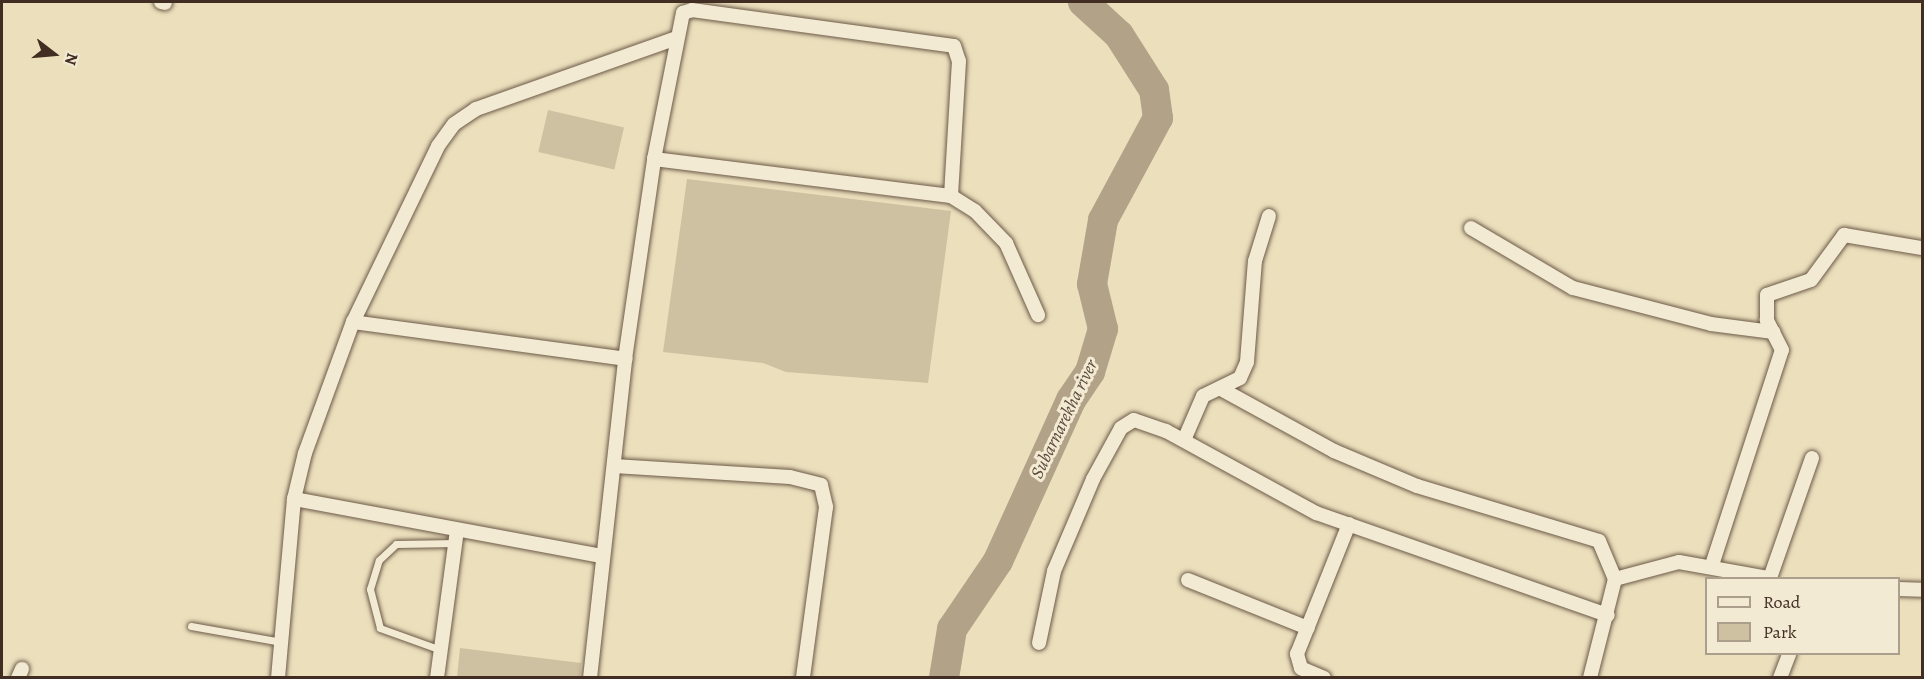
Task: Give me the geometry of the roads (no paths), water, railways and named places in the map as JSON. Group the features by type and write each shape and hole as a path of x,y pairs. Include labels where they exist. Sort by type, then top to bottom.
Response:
{"street":[{"path":"591,678 625,358 654,159 683,14 692,10 951,44 959,61 951,196"},
{"path":"278,678 294,499 316,418 353,322 420,180 454,124 508,96 677,38"},
{"path":"654,159 951,196 975,211 1006,243 1038,315"},
{"path":"1184,440 1203,396 1223,390 1240,378 1247,362 1255,261 1269,216"},
{"path":"1471,228 1573,288 1711,324 1773,332"},
{"path":"1712,565 1782,350 1773,332 1767,295 1811,280 1838,238 1858,236 1923,248"},
{"path":"353,322 625,358"},
{"path":"1223,390 1334,451 1417,486 1599,541 1615,575 1608,615 1590,678"},
{"path":"1039,643 1054,571 1121,428 1141,420 1184,440 1316,513 1608,615"},
{"path":"1770,577 1812,458"},
{"path":"614,466 790,477 821,485 826,507 803,678"},
{"path":"294,499 457,537 603,556"},
{"path":"1319,677 1297,664 1308,628 1349,524"},
{"path":"437,678 457,537"},
{"path":"1615,575 1666,563 1712,565 1761,577"},
{"path":"1188,580 1308,628"},
{"path":"1900,589 1923,590"},
{"path":"1780,678 1789,655"}],"lane":[{"path":"441,650 380,628 373,616 370,589 379,560 396,544 457,537"},
{"path":"191,626 282,642"}],"waterway":[{"name":"Subarnarekha river","path":"944,678 952,629 998,561 1071,400 1090,372 1103,329 1092,284 1103,220 1158,118 1154,90 1119,35 1083,2"}]}
